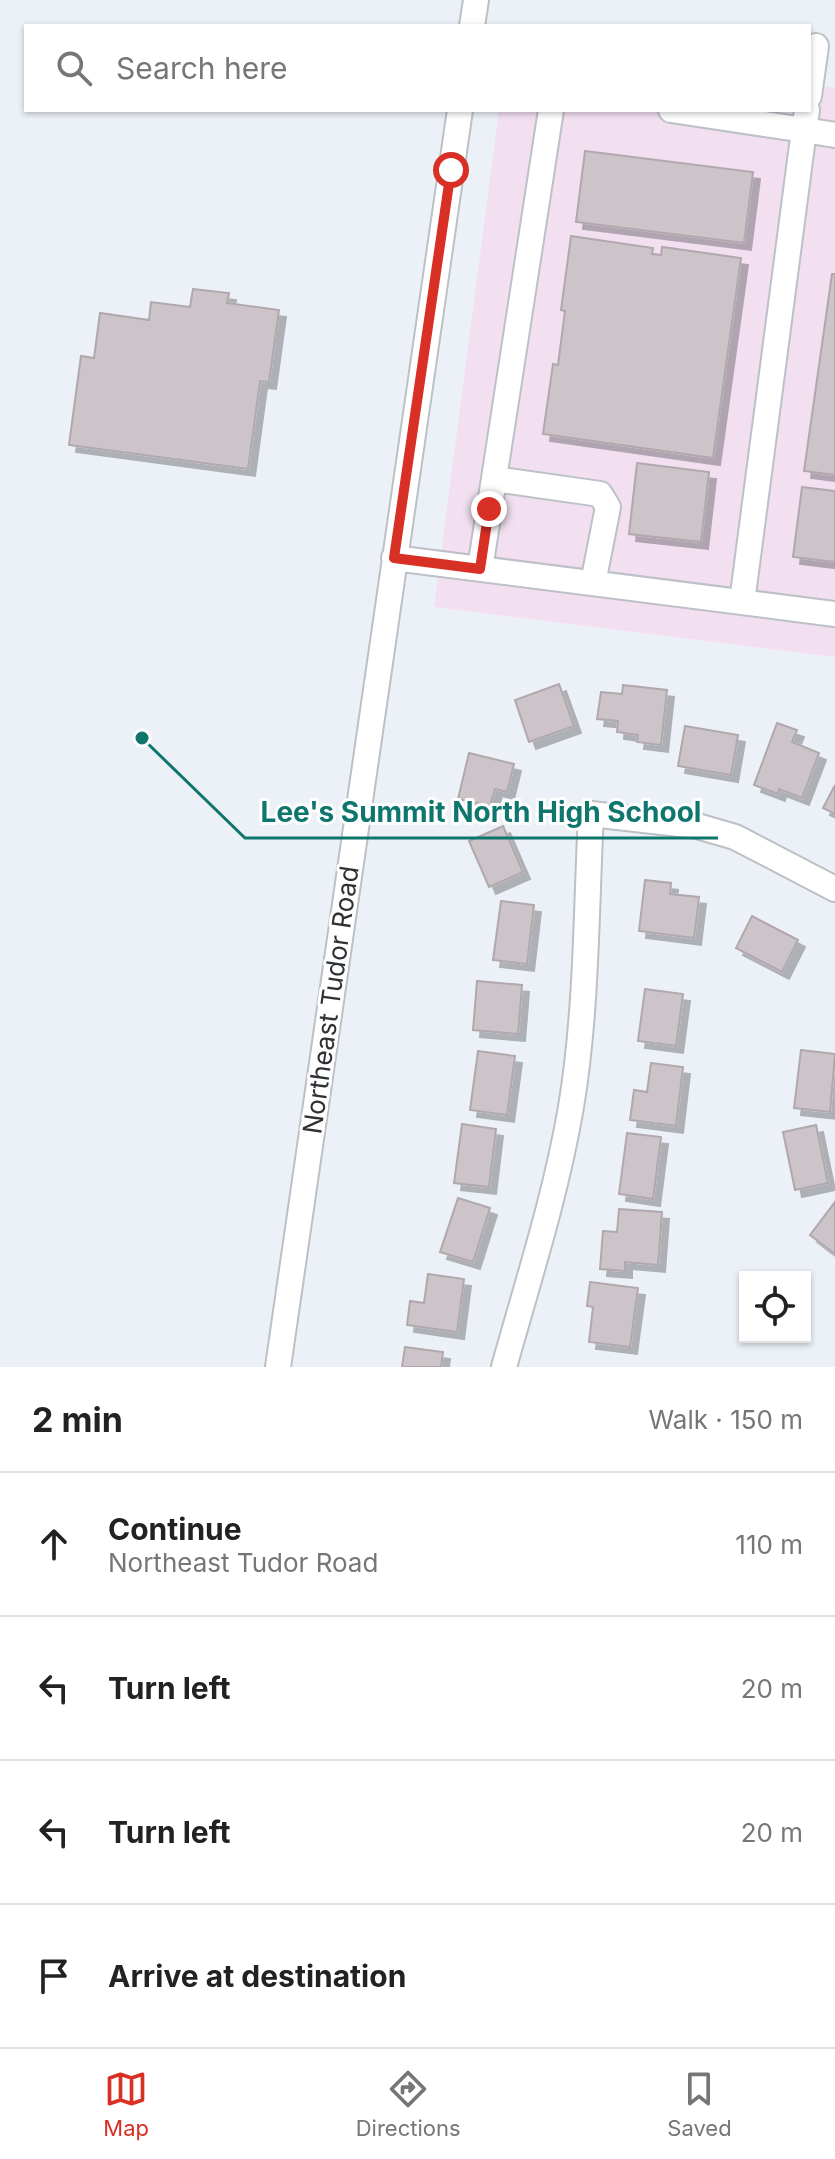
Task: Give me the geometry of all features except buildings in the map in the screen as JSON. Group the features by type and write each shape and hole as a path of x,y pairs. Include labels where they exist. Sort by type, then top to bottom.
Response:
{"street":[{"path":"472,24 476,0"},
{"path":"811,82 816,46"},
{"name":"Northeast Tudor Road","path":"278,1367 460,112"},
{"path":"480,569 551,112"},
{"path":"698,112 806,120 835,135"},
{"path":"742,602 806,120"},
{"path":"494,479 600,494 608,507 593,583"},
{"path":"394,558 835,614"},
{"path":"504,1367 558,1169 571,1107 583,988 591,814 697,826 735,837 835,889"}],"shaded area":[{"path":"811,84 835,88 835,657 434,607 499,112 811,112"}],"place":[{"name":"Lee's Summit North High School","path":"142,738"}],"route":[{"path":"451,170 394,558 480,569 489,509"}]}
